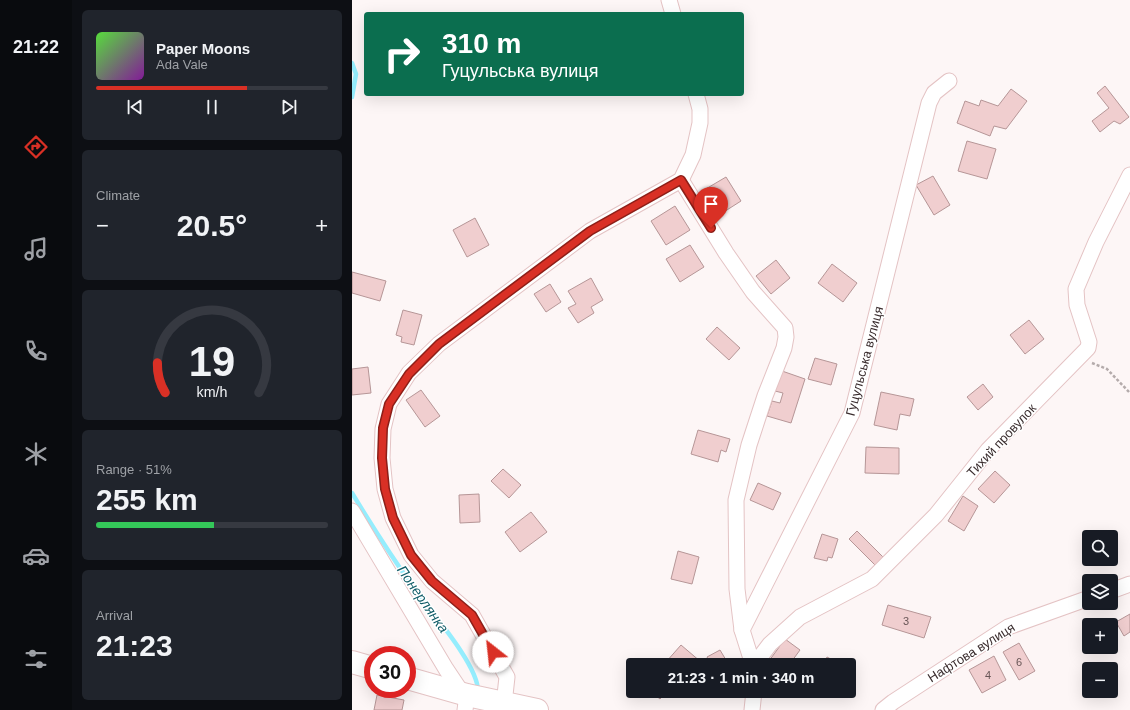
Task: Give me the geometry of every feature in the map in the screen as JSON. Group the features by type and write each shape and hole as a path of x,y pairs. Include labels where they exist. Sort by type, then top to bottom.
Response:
{"main road":[{"path":"352,662 364,665"},
{"path":"416,681 477,700 537,710"}],"street":[{"path":"669,0 672,12"},
{"name":"Гуцульська вулиця","path":"742,630 852,413 929,103 934,93 949,81"},
{"path":"352,511 446,669 477,700 506,677 472,615 432,581 411,555 393,518 385,489 382,458 383,428 389,404 409,374 439,344 590,231 681,180 693,155 700,123 700,109 697,96"},
{"name":"Тихий провулок","path":"759,658 770,644 800,617 872,579 936,515 988,450 1088,348 1089,342 1075,297 1078,283 1096,242 1130,175"},
{"path":"681,180 726,253 753,292 785,328 786,337 784,348 748,445 736,500 737,589 742,630 752,658"},
{"path":"1118,588 1130,584"},
{"name":"Нафтова вулиця","path":"883,710 1008,627 1082,601"},
{"path":"752,710 753,698"}],"path":[{"path":"1073,364 1093,363 1107,369 1130,393"}],"building":[{"path":"1105,86 1129,117 1120,124 1114,121 1100,132 1092,121 1109,108 1097,93"},
{"path":"1011,89 1027,101 1006,129 994,126 990,136 957,123 965,101 979,106 981,100 998,106"},
{"path":"967,141 996,149 987,179 958,171"},
{"path":"933,176 950,205 934,215 916,185"},
{"path":"726,177 741,201 719,215 704,190"},
{"path":"675,206 690,230 666,245 651,221"},
{"path":"475,218 489,245 467,257 453,230"},
{"path":"690,245 704,267 680,282 666,259"},
{"path":"776,260 790,278 771,294 756,276"},
{"path":"832,264 857,283 843,302 818,283"},
{"path":"352,272 386,281 380,301 352,293"},
{"path":"591,278 603,300 591,307 594,313 578,323 568,308 576,304 568,291"},
{"path":"550,284 561,302 546,312 534,294"},
{"path":"403,310 422,315 414,345 401,342 402,337 396,335"},
{"path":"1029,320 1044,339 1025,354 1010,335"},
{"path":"717,327 740,348 729,360 706,339"},
{"path":"815,358 837,364 831,385 808,379"},
{"path":"368,367 371,393 352,395 352,369"},
{"path":"782,371 805,379 791,423 767,416 772,401 780,403 783,393 775,391"},
{"path":"983,384 993,397 978,410 967,397"},
{"path":"421,390 440,416 425,427 406,400"},
{"path":"881,392 914,399 910,416 900,414 897,430 874,425"},
{"path":"698,430 730,439 726,452 721,450 718,462 691,454"},
{"path":"866,447 899,448 899,474 865,473"},
{"path":"503,469 521,485 509,498 491,481"},
{"path":"995,471 1010,485 994,503 978,489"},
{"path":"758,483 781,493 773,510 750,500"},
{"path":"479,494 480,522 460,523 459,495"},
{"path":"963,496 978,506 964,531 948,521"},
{"path":"531,512 547,532 520,552 505,532"},
{"path":"857,531 884,558 876,566 849,539"},
{"path":"822,534 838,539 832,558 828,557 827,561 814,558"},
{"path":"678,551 699,557 692,584 671,579"},
{"path":"888,605 931,617 924,638 882,625"},
{"path":"1130,614 1130,632 1124,636 1118,626 1118,621"},
{"path":"785,639 800,650 794,658 771,658"},
{"path":"1019,643 1035,671 1019,680 1003,652"},
{"path":"681,645 696,658 670,658"},
{"path":"720,650 725,658 708,658"},
{"path":"994,656 1006,680 982,693 969,670"},
{"path":"376,698 393,698 404,700 402,710 374,710"}],"waterway":[{"name":"Понерлянка","path":"352,63 356,74 352,97"},
{"name":"Понерлянка","path":"352,493 399,567 463,654 476,680 478,691"}],"route":[{"path":"493,652 472,615 432,581 411,555 393,518 385,489 382,458 383,428 389,404 409,374 439,344 590,231 681,180 711,228"}]}
